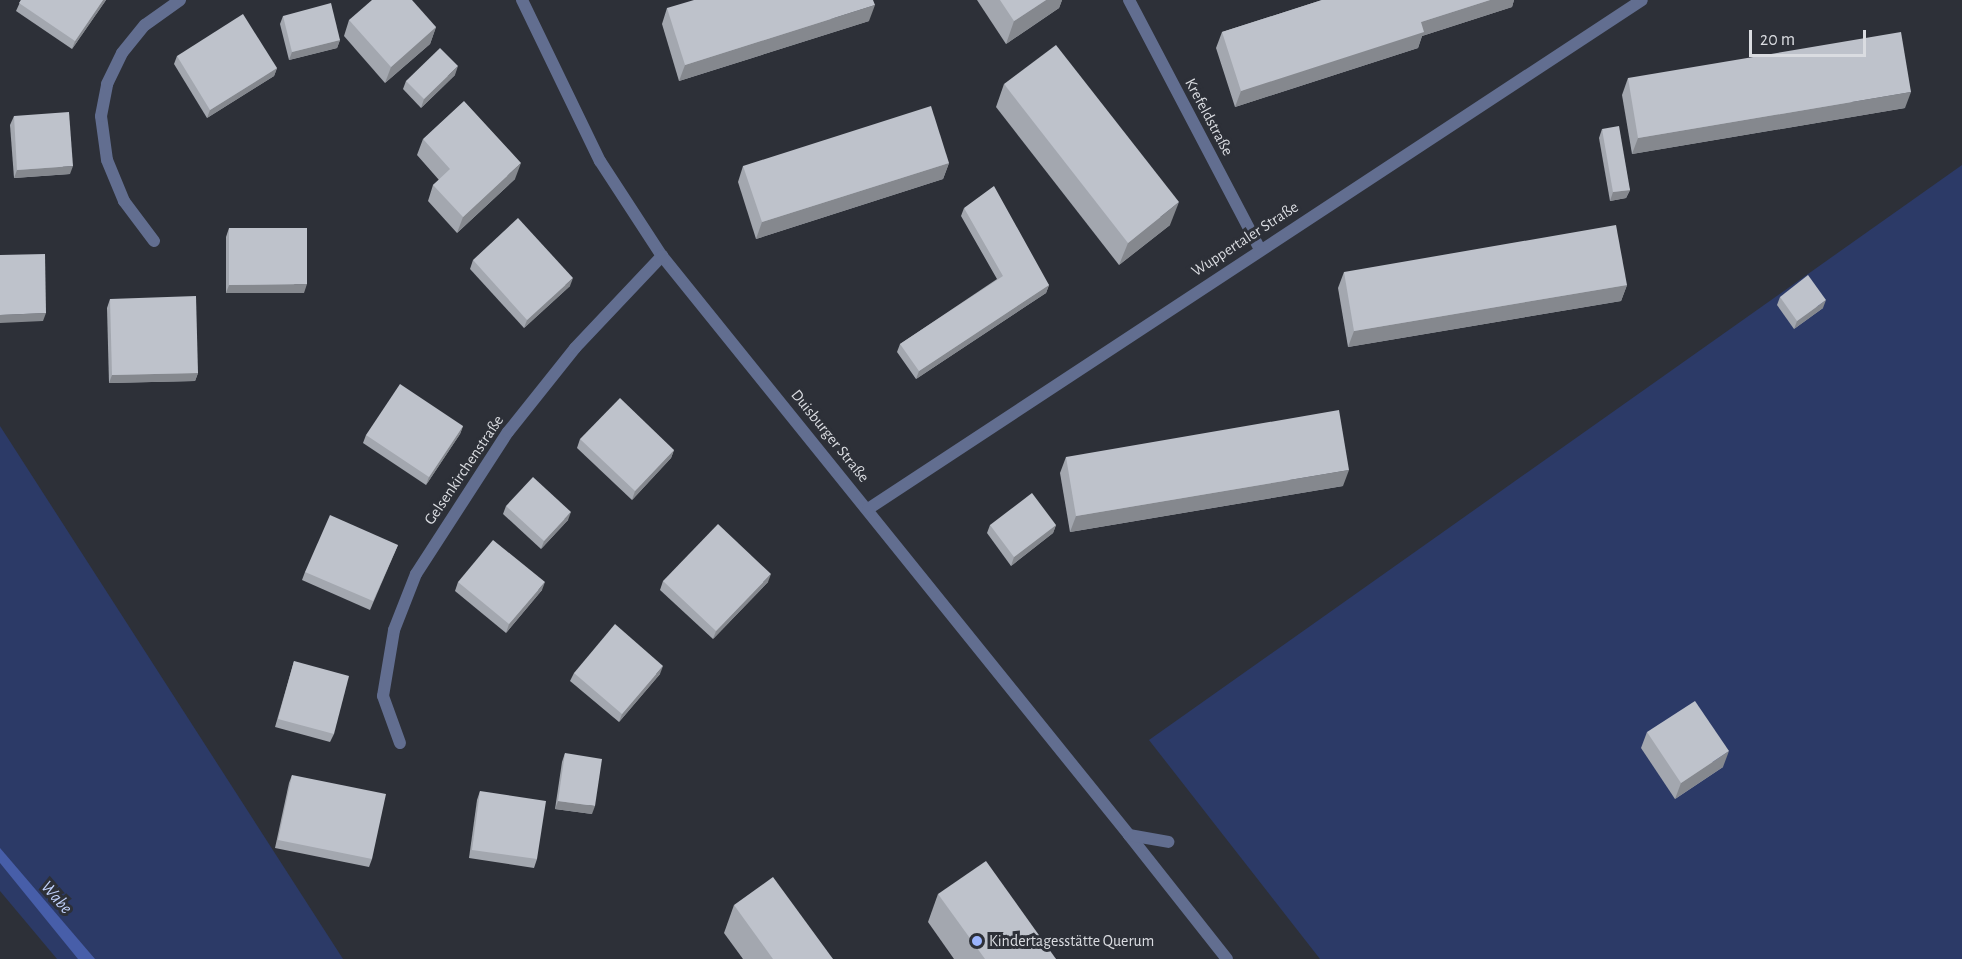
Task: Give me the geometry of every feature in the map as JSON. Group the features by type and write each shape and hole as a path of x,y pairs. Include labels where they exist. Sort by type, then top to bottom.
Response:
{"street":[{"path":"154,241 124,201 107,160 101,116 107,84 122,53 145,25 180,0"},
{"name":"Duisburger Straße","path":"522,0 600,160 662,256 868,509 1227,959"},
{"name":"Krefeldstraße","path":"1129,0 1260,249"},
{"name":"Wuppertaler Straße","path":"868,509 1260,249 1642,0"},
{"name":"Gelsenkirchenstraße","path":"400,743 382,696 394,630 416,574 508,432 575,348 662,256"},
{"path":"1129,835 1168,842"}],"shaded area":[{"path":"1962,165 1962,959 1320,959 1149,740"},
{"path":"0,426 343,959 57,959 0,891"},
{"path":"0,848 95,959 78,959 0,863"}],"building":[{"path":"21,0 103,0 75,41 19,3"},
{"path":"372,0 412,0 436,27 391,67 349,20"},
{"path":"694,0 873,0 875,5 685,65 667,8"},
{"path":"1000,0 1046,0 1014,21"},
{"path":"1322,0 1490,0 1421,22 1424,32 1241,91 1222,32"},
{"path":"331,3 340,40 292,52 283,16"},
{"path":"243,14 277,68 210,110 177,56"},
{"path":"1901,32 1911,92 1638,138 1628,78"},
{"path":"1056,45 1179,202 1128,243 1004,84"},
{"path":"440,48 458,66 424,99 406,81"},
{"path":"464,101 521,163 463,217 433,185 450,169 423,139"},
{"path":"931,106 949,163 762,222 743,166"},
{"path":"69,112 73,166 17,170 14,116"},
{"path":"1619,126 1630,190 1613,192 1602,129"},
{"path":"994,186 1049,285 919,371 900,344 1003,276 964,208"},
{"path":"518,218 573,278 527,320 473,260"},
{"path":"1616,225 1627,285 1354,331 1344,272"},
{"path":"229,228 307,228 307,284 229,285"},
{"path":"45,254 46,313 0,315 0,255"},
{"path":"1808,275 1826,300 1797,321 1780,297"},
{"path":"196,296 198,373 112,375 110,299"},
{"path":"400,384 463,426 429,477 366,435"},
{"path":"620,398 674,450 635,491 580,439"},
{"path":"1339,410 1349,470 1076,516 1066,457"},
{"path":"533,477 571,512 544,541 506,506"},
{"path":"1032,493 1056,525 1014,557 990,525"},
{"path":"330,515 398,545 373,601 305,572"},
{"path":"718,524 771,574 716,631 663,581"},
{"path":"493,540 545,582 509,624 458,582"},
{"path":"615,624 663,666 622,714 574,673"},
{"path":"294,661 349,676 334,734 278,719"},
{"path":"1695,701 1729,751 1681,783 1647,732"},
{"path":"565,753 602,759 595,806 558,801"},
{"path":"292,775 386,794 372,859 278,840"},
{"path":"480,791 546,801 537,859 472,850"},
{"path":"986,861 1056,959 985,959 938,894"},
{"path":"773,877 833,959 773,959 734,905"}],"place":[{"name":"Kindertagesstätte Querum","path":"977,941"}],"water label":[{"name":"Wabe","path":"56,898"}]}
